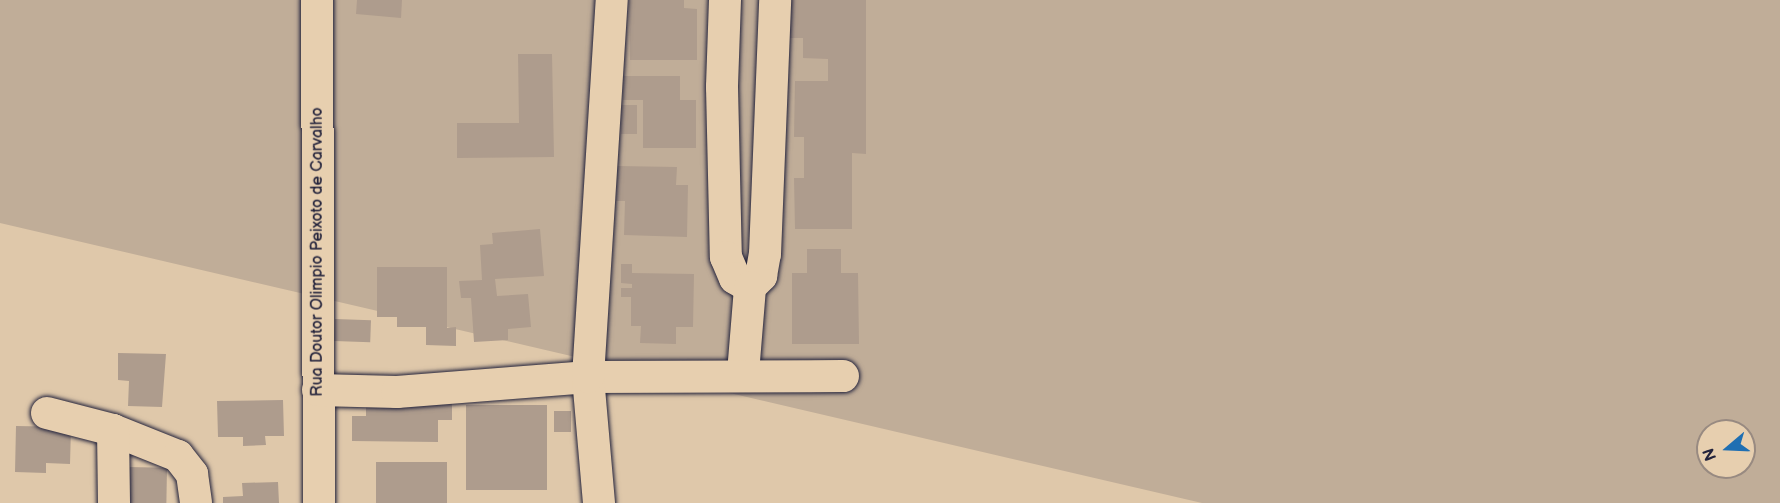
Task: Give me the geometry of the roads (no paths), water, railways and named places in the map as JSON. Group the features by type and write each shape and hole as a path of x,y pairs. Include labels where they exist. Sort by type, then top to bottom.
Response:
{"street":[{"name":"Rua Doutor Olimpio Peixoto de Carvalho","path":"317,0 319,503"},
{"path":"598,503 588,377 612,0"},
{"path":"725,0 722,87 726,257 735,278 750,287"},
{"path":"743,373 750,287 761,276 765,254 775,0"},
{"path":"318,390 397,392 588,377 743,373 843,376"},
{"path":"47,413 113,430 178,456 192,474 196,503"},
{"path":"113,430 114,503"}]}
